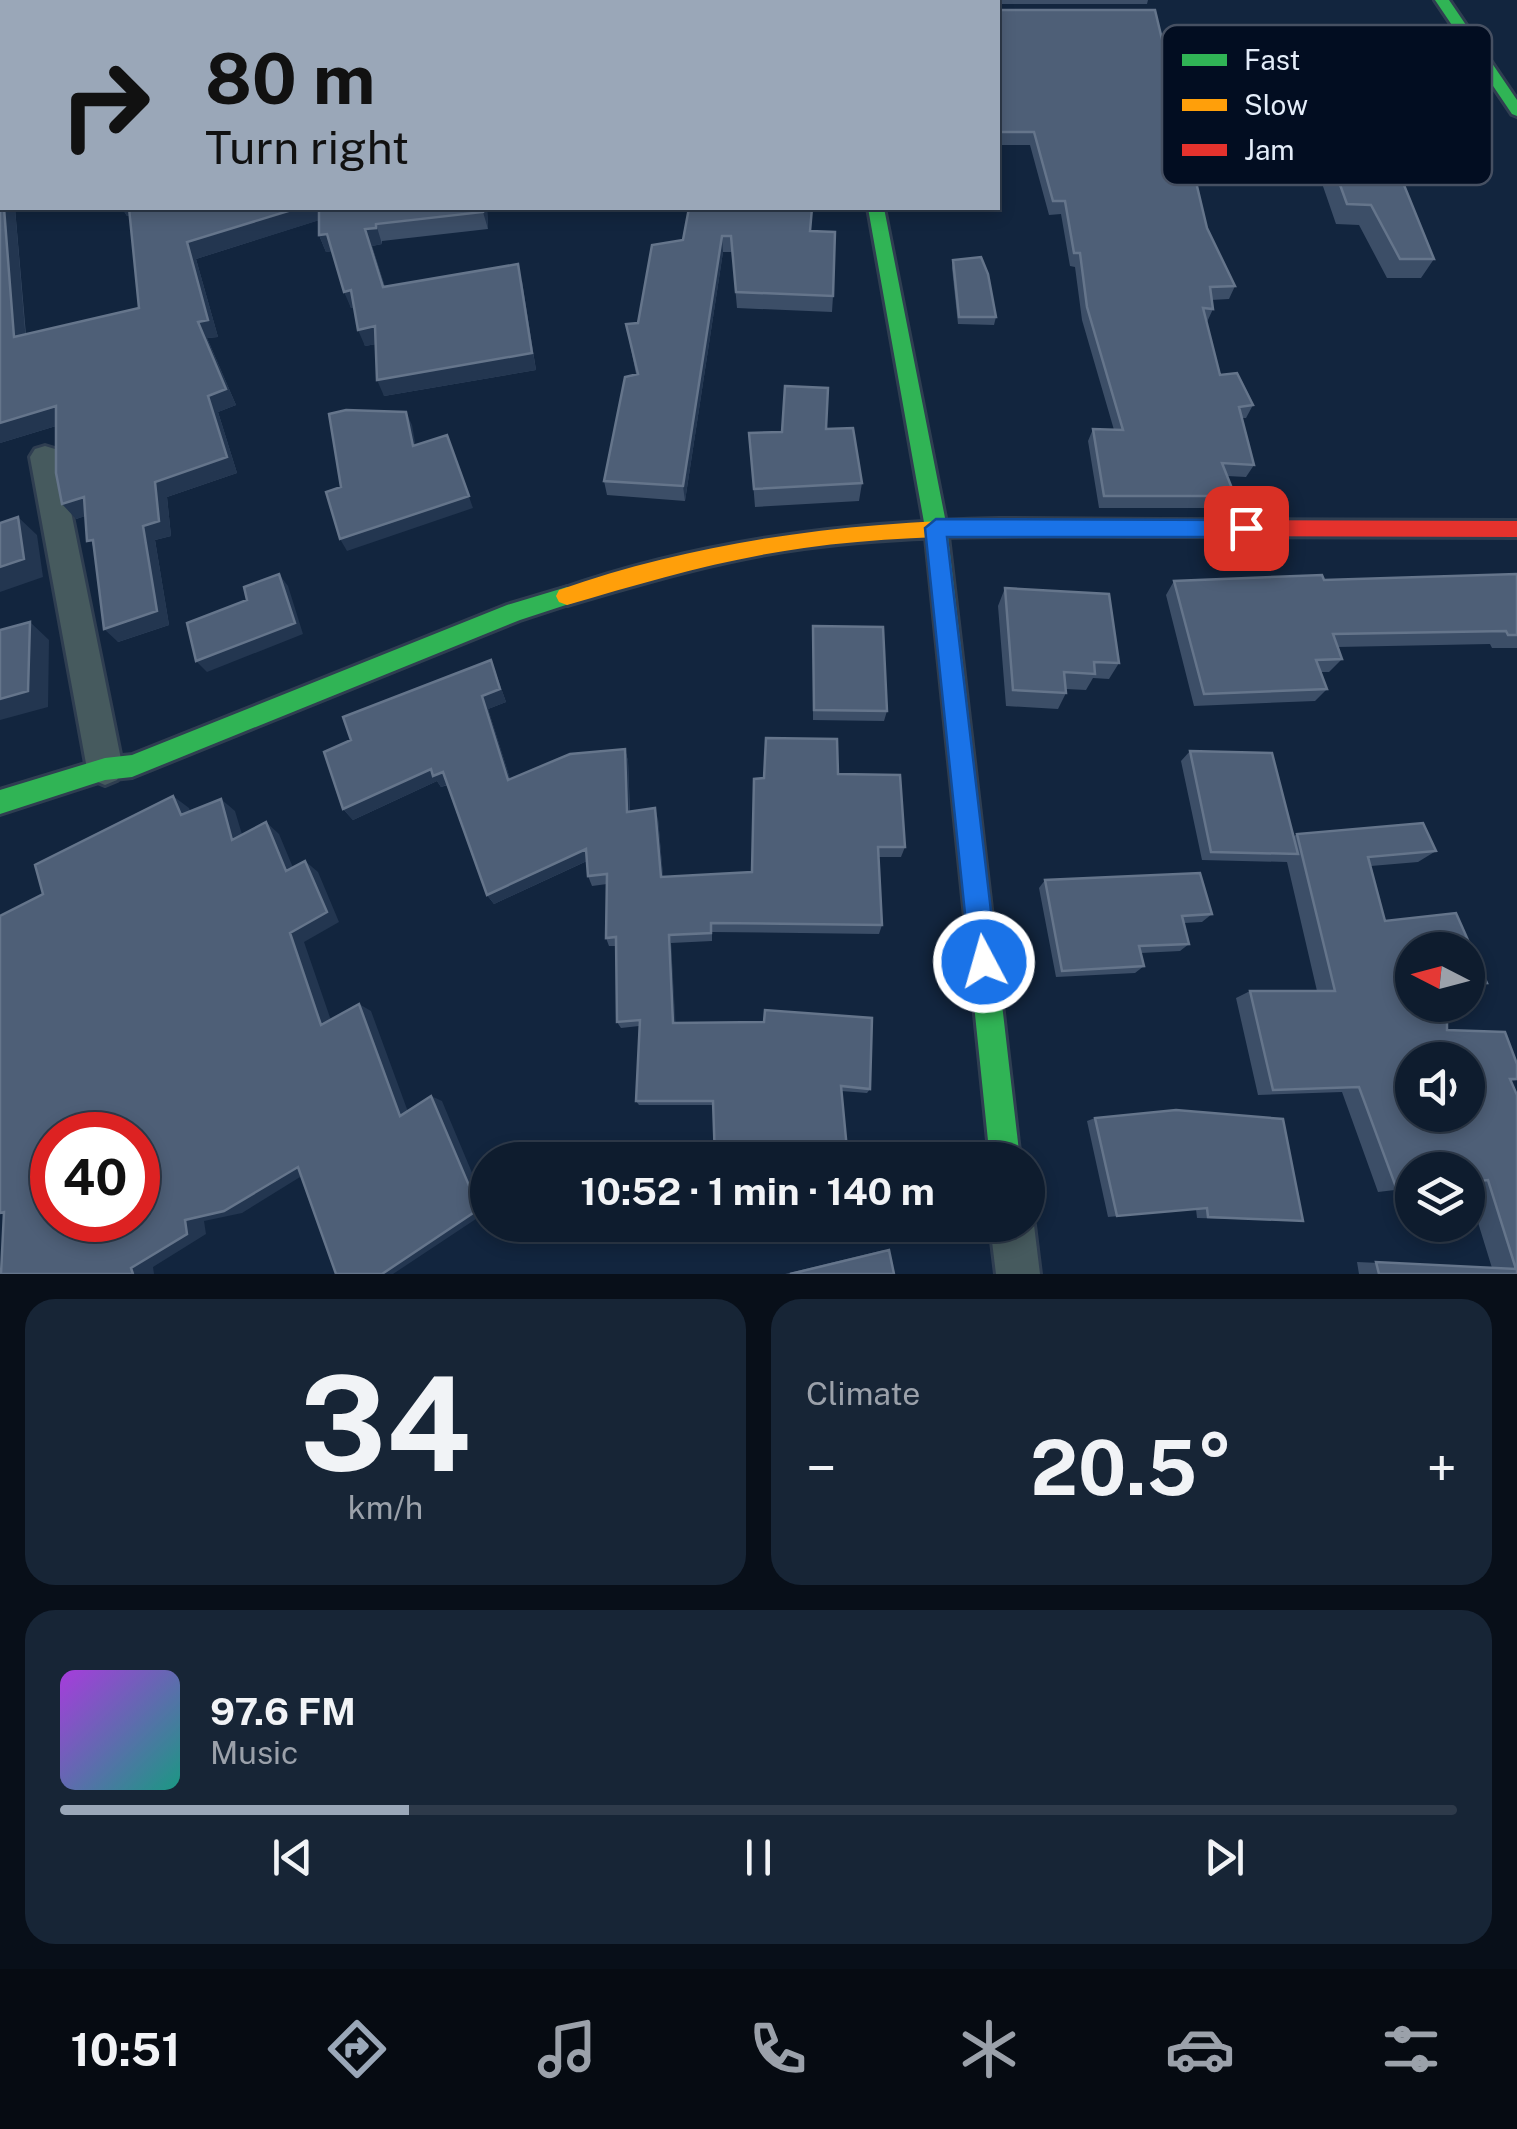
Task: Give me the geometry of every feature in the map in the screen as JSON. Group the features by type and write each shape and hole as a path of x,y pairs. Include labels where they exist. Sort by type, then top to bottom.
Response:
{"main road":[{"path":"1442,0 1459,25"},
{"path":"1492,74 1517,111"},
{"path":"876,210 936,528 1003,1142"},
{"path":"0,802 105,769 132,766 515,612 652,570 830,536 936,528 1517,529"}],"street":[{"path":"45,457 105,769"},
{"path":"1014,1242 1018,1274"}],"building":[{"path":"1000,9 1155,10 1162,39 1162,185 1197,185 1207,228 1235,286 1210,287 1213,309 1203,308 1220,375 1237,373 1253,405 1239,407 1254,465 1222,463 1235,496 1104,496 1093,429 1123,430 1087,307 1080,253 1074,253 1065,201 1053,201 1034,132 1000,132"},
{"path":"1340,185 1404,185 1434,259 1400,259 1371,205 1347,204"},
{"path":"0,210 4,210 14,337 139,308 129,210 291,210 187,242 208,320 198,322 226,389 208,396 227,457 155,482 159,521 143,526 157,611 104,629 93,540 87,541 84,497 62,504 56,473 56,406 0,423"},
{"path":"319,210 483,210 376,224 376,228 365,229 383,287 518,264 532,353 377,380 375,326 358,330 351,290 344,292 327,234 319,235"},
{"path":"689,210 812,210 810,231 835,232 833,296 736,292 731,236 722,236 683,486 604,481 625,377 638,374 626,324 638,323 652,245 683,240"},
{"path":"981,257 996,317 959,317 953,260"},
{"path":"785,386 828,388 826,429 853,428 862,483 754,489 749,433 782,432"},
{"path":"346,410 406,412 413,446 447,435 469,496 340,539 326,492 341,487 329,414"},
{"path":"18,517 24,559 0,567 0,523"},
{"path":"279,574 295,623 196,661 187,623 247,600 244,587"},
{"path":"1517,574 1517,635 1508,635 1506,631 1333,634 1342,659 1316,660 1327,689 1204,694 1174,581 1322,575 1324,580"},
{"path":"1005,588 1109,594 1119,663 1094,662 1095,674 1064,672 1066,693 1013,690"},
{"path":"30,622 28,691 0,699 0,630"},
{"path":"813,626 883,627 887,711 814,710"},
{"path":"491,660 500,689 482,696 508,780 570,754 625,749 627,812 655,808 661,877 752,872 754,779 764,778 766,738 837,739 838,774 900,775 905,847 878,847 882,925 711,923 711,933 669,935 673,1023 764,1022 765,1010 872,1018 870,1089 841,1086 846,1142 714,1142 713,1101 636,1101 640,1020 617,1022 616,937 606,938 607,874 588,876 586,849 487,895 443,772 433,776 431,769 343,809 324,752 351,740 343,717"},
{"path":"1190,751 1272,753 1298,854 1211,852"},
{"path":"173,796 181,815 221,799 232,840 266,822 286,871 305,861 327,912 290,933 321,1025 359,1004 400,1116 431,1096 470,1188 470,1215 382,1274 336,1274 298,1167 224,1211 185,1220 187,1234 131,1268 133,1274 1,1274 4,1212 0,1213 0,916 43,894 35,865"},
{"path":"1423,823 1436,851 1368,857 1385,921 1456,913 1464,932 1395,932 1395,1022 1447,1022 1447,1030 1505,1032 1517,1064 1517,1079 1510,1079 1517,1095 1517,1274 1379,1274 1376,1262 1516,1269 1485,1180 1485,1152 1395,1152 1395,1185 1359,1087 1273,1090 1250,991 1335,991 1297,834"},
{"path":"1200,873 1212,914 1182,916 1189,944 1139,946 1144,966 1062,971 1045,880"},
{"path":"1176,1110 1283,1119 1303,1221 1208,1217 1207,1208 1117,1216 1095,1118"},
{"path":"889,1250 894,1274 790,1274"}],"traffic: fast":[{"path":"1442,0 1459,25"},
{"path":"1492,74 1517,111"},
{"path":"876,210 936,528 1003,1142"},
{"path":"0,802 105,769 132,766 515,612 567,596"}],"traffic: slow":[{"path":"567,596 699,560 835,536 958,528 1162,528"}],"traffic: jam":[{"path":"1162,528 1517,529"}],"route":[{"path":"984,962 936,528 1246,528"}]}
